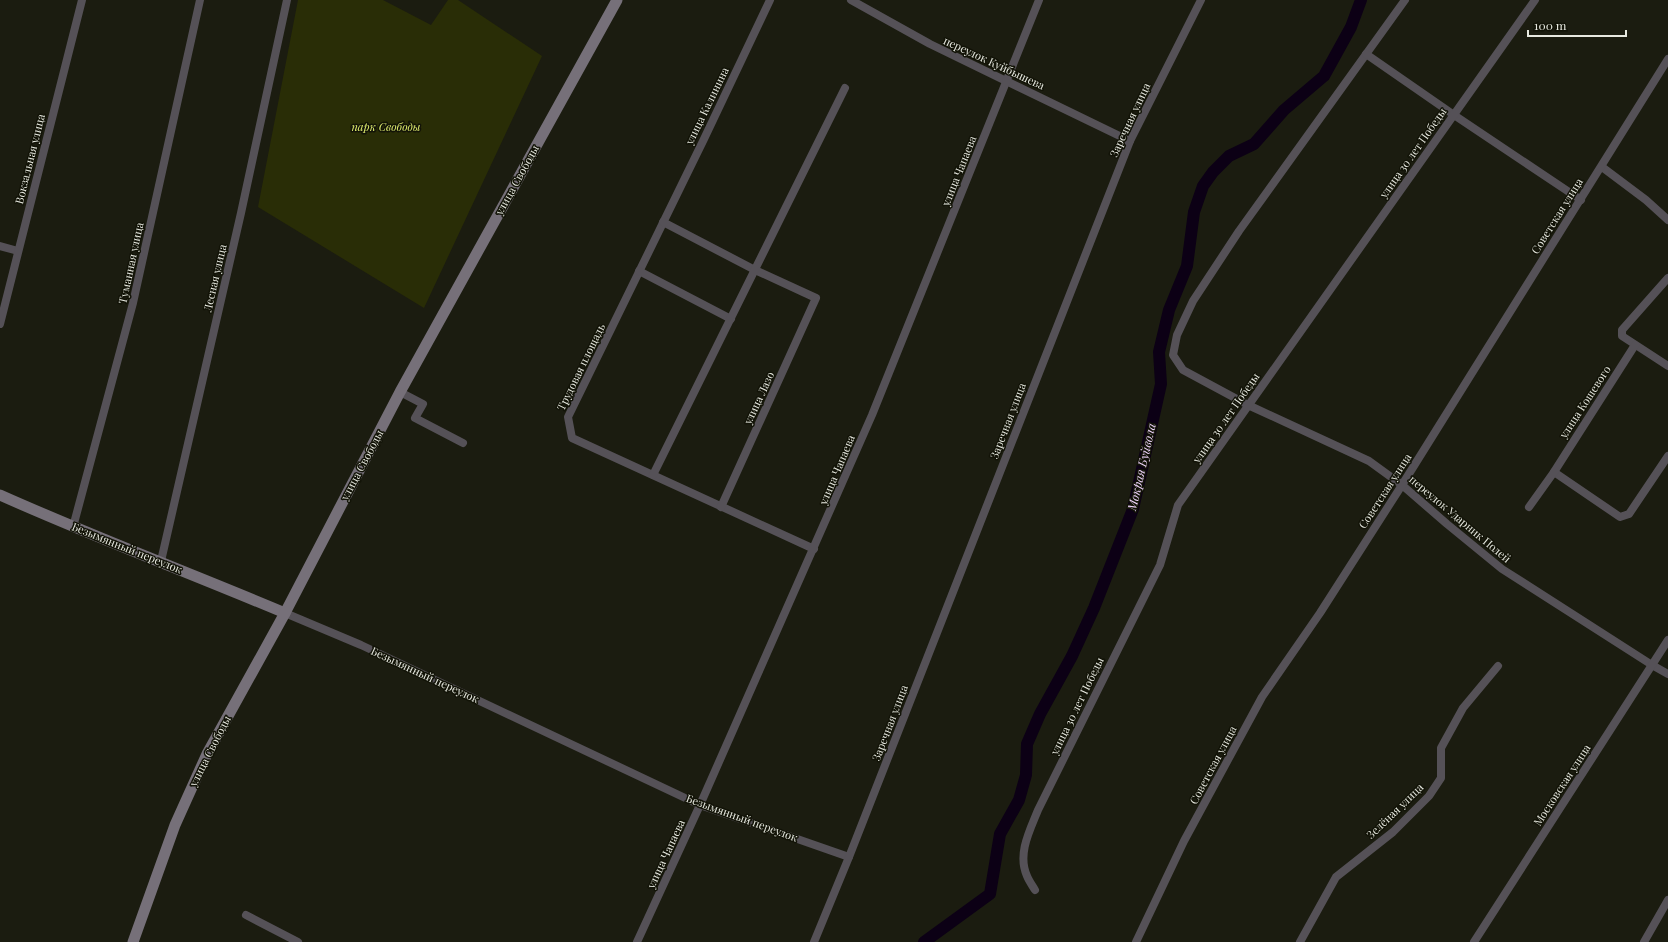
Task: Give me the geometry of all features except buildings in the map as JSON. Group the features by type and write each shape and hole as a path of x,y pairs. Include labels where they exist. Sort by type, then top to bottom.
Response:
{"main road":[{"name":"улица Свободы","path":"133,942 175,825 206,754 285,613 400,392 617,0"},
{"name":"Безымянный переулок","path":"0,495 73,527 161,561 285,613"}],"street":[{"name":"Вокзальная улица","path":"0,324 82,0"},
{"name":"Туманная улица","path":"73,527 133,303 200,0"},
{"name":"Лесная улица","path":"161,561 242,212 287,0"},
{"name":"улица Калинина","path":"663,222 770,0"},
{"name":"переулок Куйбышева","path":"851,0 930,44 1130,141"},
{"name":"улица Чапаева","path":"637,942 700,805 872,415 1039,0"},
{"name":"Заречная улица","path":"814,942 849,857 1130,141 1201,0"},
{"path":"1405,0 1366,54 1581,200"},
{"name":"улица 30 лет Победы","path":"1035,890 1026,875 1023,850 1038,810 1160,565 1178,506 1535,0"},
{"name":"переулок Ударник Полей","path":"1366,54 1240,231 1193,300 1177,335 1173,355 1184,370 1248,405 1369,461 1402,485 1502,569 1668,674"},
{"name":"Советская улица","path":"1136,942 1184,841 1262,697 1320,613 1402,485 1668,59"},
{"path":"653,475 845,88"},
{"path":"1602,166 1646,200 1668,220"},
{"path":"663,222 755,270"},
{"name":"Трудовая площадь","path":"663,222 568,417 572,438 814,549"},
{"path":"0,246 18,251"},
{"name":"улица Лазо","path":"721,507 816,298 755,270"},
{"path":"639,271 731,319"},
{"path":"1668,278 1622,330 1622,336 1668,366"},
{"name":"улица Кошевого","path":"1529,507 1554,472 1636,345"},
{"path":"400,392 423,404 415,418 463,443"},
{"path":"1554,472 1620,517 1629,514 1668,456"},
{"name":"Безымянный переулок","path":"285,613 368,649 700,805 849,857"},
{"name":"Московская улица","path":"1474,942 1668,640"},
{"name":"Зелёная улица","path":"1300,942 1336,877 1393,832 1429,796 1441,778 1441,748 1463,708 1498,666"},
{"path":"1644,942 1668,900"},
{"path":"246,916 298,942"}],"green space":[{"name":"парк Свободы","path":"298,0 383,0 431,25 448,0 458,0 542,56 424,308 258,207"}],"waterway":[{"name":"Мокрая Буйвола","path":"924,942 990,894 1000,834 1019,800 1026,775 1027,744 1040,714 1072,656 1094,608 1133,509 1161,384 1159,352 1169,310 1187,266 1194,212 1203,186 1213,172 1229,156 1254,144 1284,110 1324,76 1351,27 1361,0"}]}
